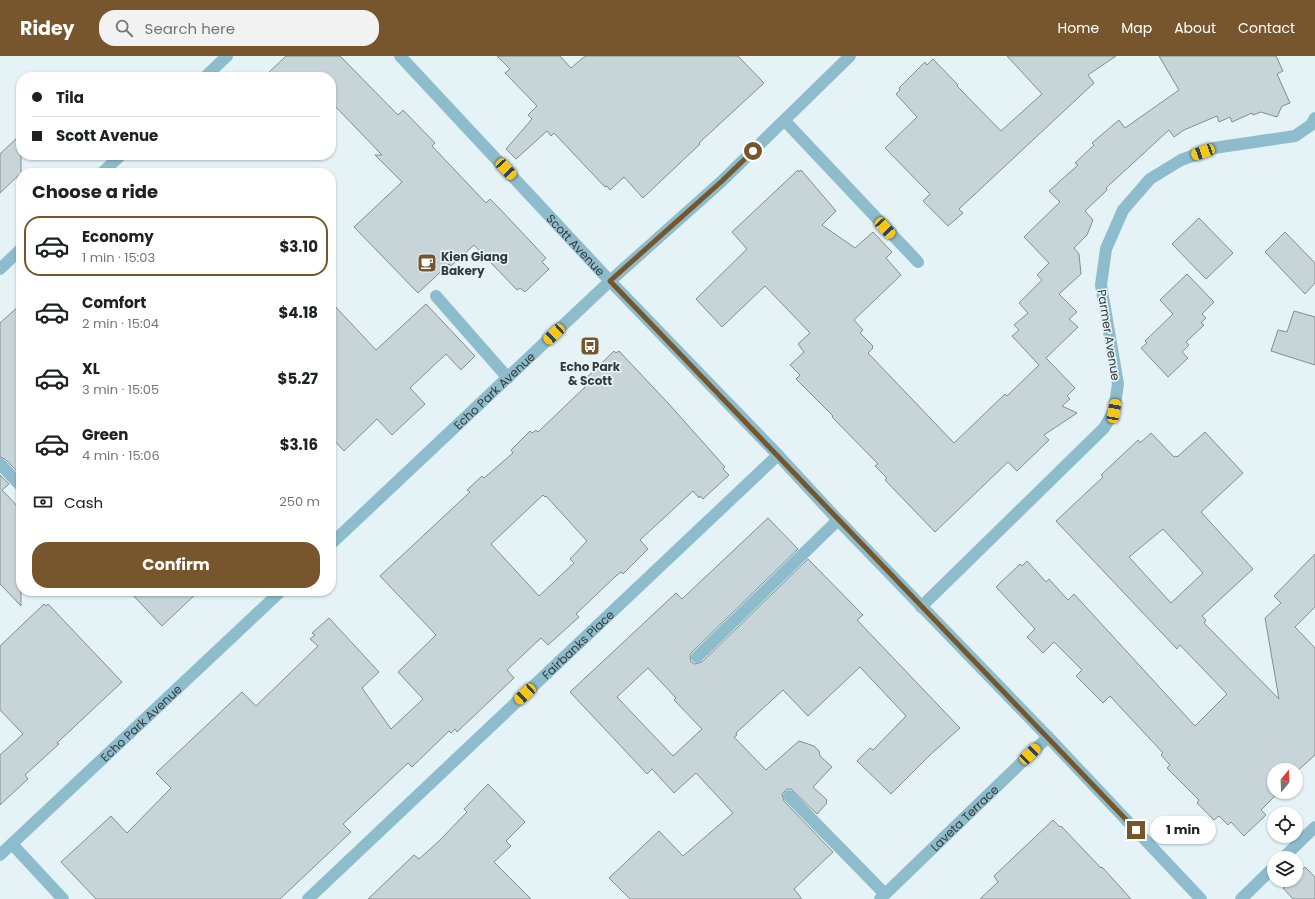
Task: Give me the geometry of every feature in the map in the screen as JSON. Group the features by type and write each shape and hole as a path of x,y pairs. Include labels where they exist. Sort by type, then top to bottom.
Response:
{"street":[{"path":"209,72 227,56"},
{"name":"Scott Avenue","path":"400,56 610,281 921,607 1048,737 1201,899"},
{"name":"Echo Park Avenue","path":"336,539 610,281 722,181 850,56"},
{"name":"Parmer Avenue","path":"921,607 1104,428 1114,411 1118,384 1101,285 1106,249 1123,210 1150,179 1181,160 1214,148 1295,136 1311,125 1315,118"},
{"path":"785,121 918,262"},
{"path":"107,168 116,160"},
{"path":"0,269 16,254"},
{"path":"436,296 508,378"},
{"name":"Fairbanks Place","path":"308,899 778,456"},
{"path":"0,464 16,481"},
{"path":"697,657 838,520"},
{"name":"Echo Park Avenue","path":"0,855 276,596"},
{"name":"Laveta Terrace","path":"882,896 1048,737"},
{"path":"789,796 882,896"},
{"path":"1290,851 1315,827"},
{"path":"12,844 63,899"},
{"path":"1241,899 1267,874"}],"building":[{"path":"286,56 340,56 398,115 403,110 435,143 432,146 486,203 490,199 546,258 542,262 549,269 525,292 520,288 517,290 474,245 451,266 449,264 418,293 354,227 402,182 375,155 382,155 336,107 336,72 269,72"},
{"path":"497,56 560,56 571,68 585,56 738,56 764,83 699,143 700,144 643,198 624,177 610,190 607,186 605,187 554,133 551,136 547,131 516,159 506,149 532,119 528,115 537,106 505,73 510,69"},
{"path":"1007,56 1116,56 1088,75 1094,83 959,209 963,213 948,226 923,201 930,194 885,148 917,117 896,94 900,90 899,88 925,62 927,65 933,59 1001,131 1042,94"},
{"path":"1159,56 1276,56 1283,71 1277,74 1290,103 1282,106 1277,117 1261,112 1253,115 1252,113 1232,122 1230,117 1219,122 1217,116 1184,130 1174,137 1169,130 1106,188 1107,190 1085,211 1093,220 1087,235 1074,248 1079,254 1081,274 1059,294 1077,312 1069,319 1078,327 1046,358 1075,388 1067,396 1070,399 1062,406 1077,413 1044,435 1049,440 1017,471 1008,462 935,532 885,480 887,478 875,466 878,464 796,379 800,375 790,365 804,352 798,344 810,333 765,286 722,327 696,299 747,249 732,232 798,170 799,172 801,170 836,211 822,225 855,248 873,232 892,252 886,258 901,275 854,320 863,330 860,333 873,346 868,353 954,443 1005,394 1007,396 1039,365 1012,336 1019,330 1014,325 1028,313 1019,303 1042,280 1037,275 1049,263 1024,237 1060,202 1049,191 1078,165 1075,163 1094,145 1092,143 1119,120 1125,128 1179,90"},
{"path":"16,139 16,160 21,160 21,168 16,168 16,178 0,193 0,154"},
{"path":"1199,218 1233,253 1206,279 1172,244"},
{"path":"1285,232 1315,263 1315,283 1305,294 1265,252"},
{"path":"1187,274 1214,302 1202,314 1206,318 1201,323 1204,325 1186,342 1189,345 1182,352 1188,358 1168,377 1141,348 1147,343 1145,341 1173,314 1160,300"},
{"path":"426,304 475,356 461,370 446,354 410,388 425,404 392,435 377,419 344,451 336,442 336,307 376,350"},
{"path":"16,309 16,470 5,459 0,457 0,323"},
{"path":"1294,311 1315,317 1315,365 1271,351 1278,330 1287,332"},
{"path":"614,351 616,353 619,351 725,467 723,469 729,475 703,499 700,496 699,498 693,491 640,540 648,549 623,574 621,572 617,575 576,614 579,617 548,645 541,638 507,670 514,678 457,732 455,729 451,733 449,731 412,767 408,763 343,824 351,832 280,899 96,899 61,862 111,816 127,833 171,788 156,773 242,692 256,706 318,646 310,639 315,635 312,633 329,618 379,672 362,688 391,729 423,699 398,672 436,635 380,576 470,492 467,490 482,476 484,478 513,453 511,450 530,431 532,433 536,430 538,432 585,387 582,382","holes":["543,495 545,497 546,496 587,541 570,559 574,563 539,596 491,544"]},
{"path":"1205,432 1243,473 1201,512 1253,569 1202,616 1206,620 1204,623 1279,699 1265,618 1281,603 1274,596 1315,554 1315,607 1295,627 1315,648 1315,755 1303,766 1303,763 1267,763 1267,799 1272,799 1261,810 1266,815 1244,836 1231,822 1228,825 1219,816 1214,820 1197,803 1199,800 1167,768 1170,765 1161,755 1163,753 1110,696 1103,703 1076,676 1082,670 1054,642 1043,653 1027,637 1035,629 996,587 1020,564 1022,566 1027,561 1046,582 1049,579 1068,600 1074,594 1195,726 1227,694 1180,645 1177,649 1056,521 1103,477 1101,475 1138,440 1140,443 1151,433 1174,457 1177,457","holes":["1163,529 1203,573 1171,603 1129,557"]},
{"path":"0,475 9,484 2,490 16,505 16,596 21,596 21,606 0,584"},
{"path":"768,518 798,549 692,652 690,655 691,662 695,664 702,662 808,559 863,615 857,620 960,728 930,755 891,794 857,761 870,748 873,750 906,716 860,667 808,716 783,690 736,733 737,735 734,737 766,770 799,741 814,746 819,751 820,756 832,767 813,787 827,800 827,803 817,814 791,789 787,789 782,794 784,801 833,852 794,889 802,899 630,899 609,878 659,831 683,856 733,813 696,773 674,793 652,769 647,774 570,692 676,593 682,599","holes":["648,668 676,698 674,700 702,729 673,756 617,697"]},
{"path":"134,596 194,596 162,626"},
{"path":"44,604 46,606 48,604 122,682 25,775 28,779 0,805 0,755 23,734 0,710 0,646"},
{"path":"488,784 525,822 506,841 511,846 494,862 531,899 368,899 414,855 419,859 439,841 467,812 464,809"},
{"path":"1053,820 1060,827 1061,826 1101,868 1102,867 1131,899 980,899 998,882 994,876"},
{"path":"1305,867 1315,877 1315,899 1293,899 1283,888 1303,887 1303,869"}],"place":[{"name":"Kien Giang Bakery","path":"427,263"},
{"name":"Echo Park & Scott","path":"590,346"}],"route":[{"path":"753,151 722,181 610,281 1136,830"}]}
